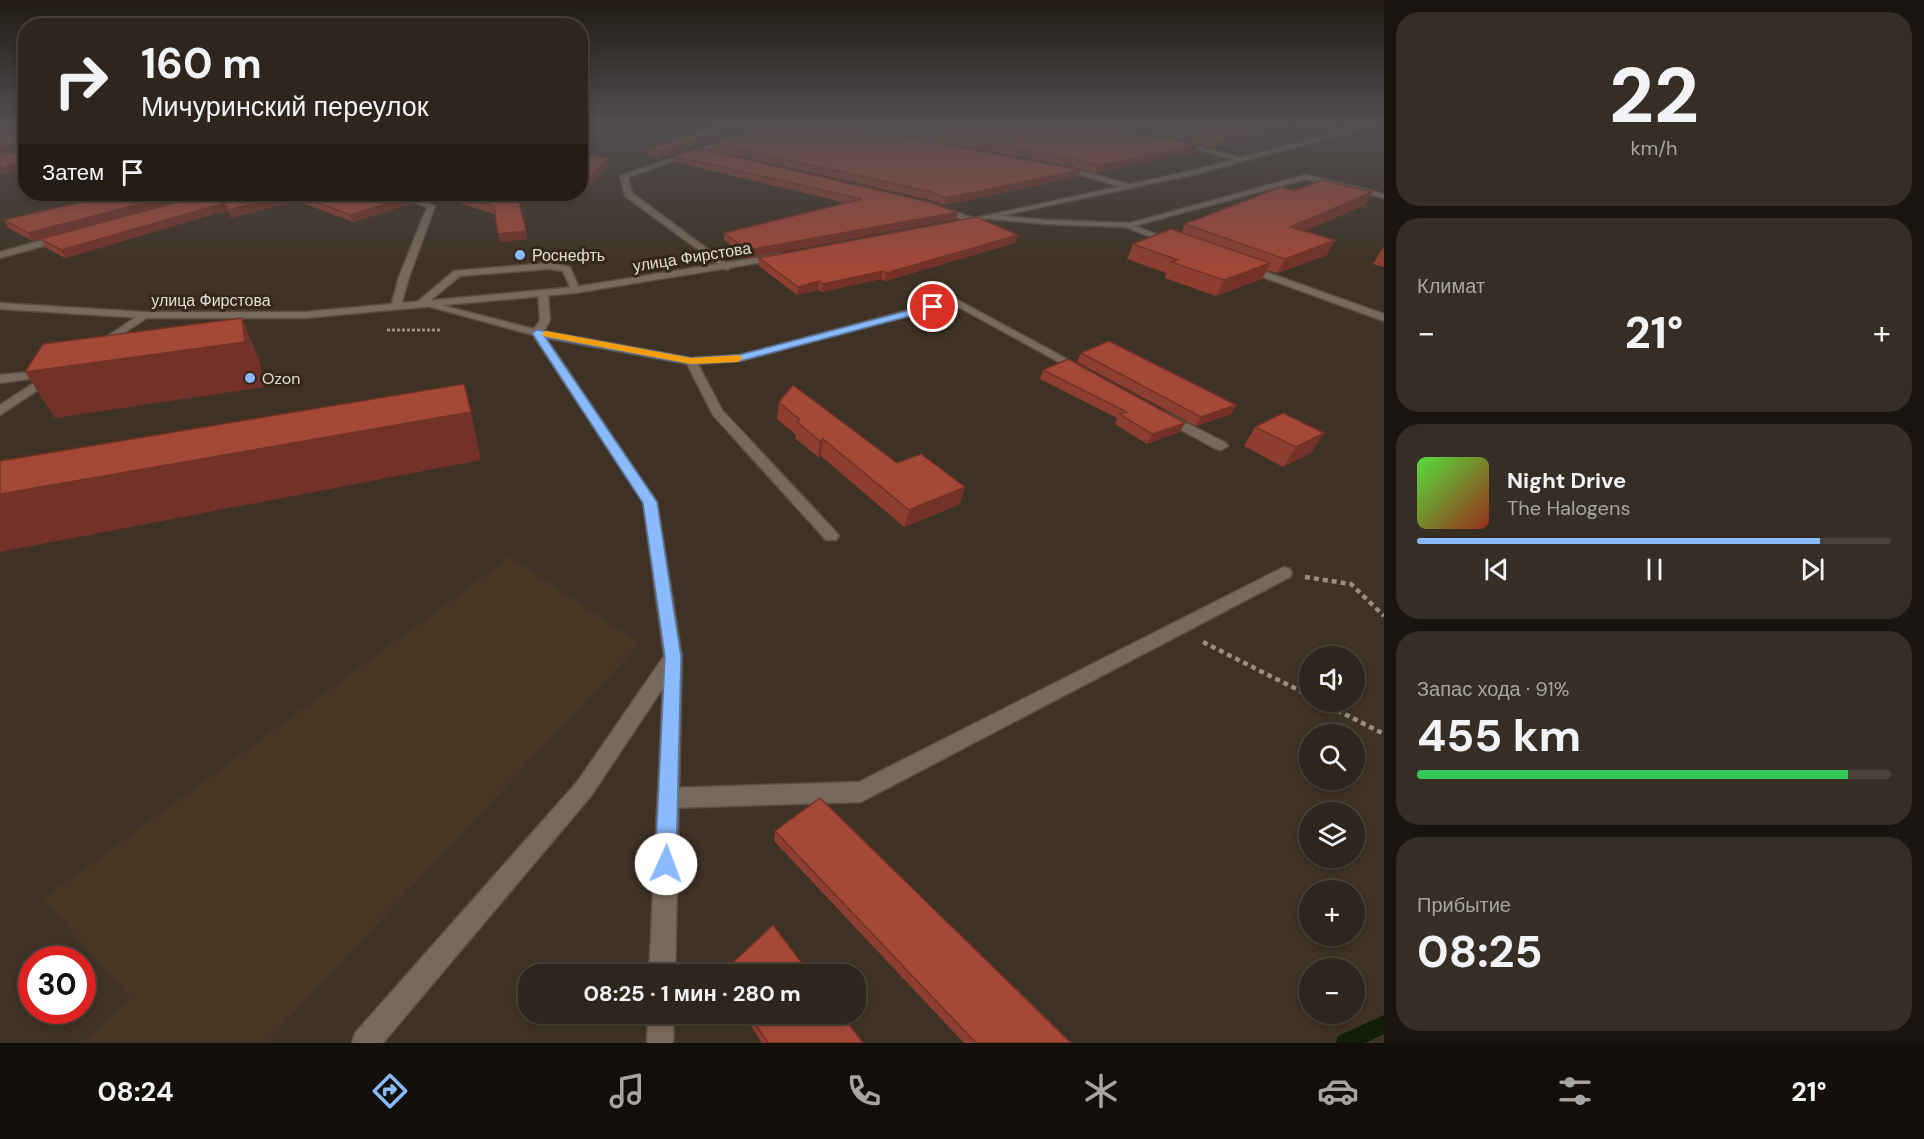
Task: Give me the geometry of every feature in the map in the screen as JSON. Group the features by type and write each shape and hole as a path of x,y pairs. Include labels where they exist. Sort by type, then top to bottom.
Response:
{"street":[{"path":"634,173 624,176 628,194 726,267"},
{"path":"1080,173 1129,187"},
{"path":"948,225 1189,173"},
{"path":"993,217 1046,222 1127,225 1306,177 1384,196"},
{"path":"396,306 407,267 431,206 414,201"},
{"path":"926,204 971,220"},
{"path":"1127,225 1183,246"},
{"path":"0,255 75,234"},
{"name":"улица Фирстова","path":"0,306 144,315 305,315 574,290 784,256"},
{"path":"421,303 457,273 549,266 567,269 574,290"},
{"path":"1239,266 1384,318"},
{"path":"537,333 545,320 543,293"},
{"path":"421,303 537,333 691,361 740,358 954,301 1088,374"},
{"path":"88,352 144,315"},
{"path":"537,333 650,502 673,657 662,964"},
{"path":"691,361 717,412 831,536"},
{"path":"0,380 59,371 0,411"},
{"path":"1159,413 1221,446"},
{"path":"668,798 861,792 1284,573"},
{"path":"365,1043 584,789 673,657"},
{"path":"660,1043 661,1024"}],"path":[{"path":"1284,573 1351,584 1384,616"},
{"path":"1177,628 1299,690"},
{"path":"1341,712 1384,734"}],"shaded area":[{"path":"510,557 640,644 266,1043 82,1043 130,999 96,960 96,946 84,946 43,899"}],"building":[{"path":"588,173 595,173 588,181"},
{"path":"748,173 804,173 925,201 958,212 748,250 724,233 862,199"},
{"path":"845,173 1068,173 946,198 931,192"},
{"path":"1322,180 1372,192 1290,227 1335,240 1285,259 1185,224 1281,187 1294,191"},
{"path":"87,201 151,201 28,233 4,220"},
{"path":"181,201 265,201 228,210 225,203 61,250 41,239"},
{"path":"313,201 396,201 350,215"},
{"path":"476,201 519,201 526,231 498,234 494,206"},
{"path":"977,217 1018,235 886,273 883,271 823,284 819,281 798,287 759,258"},
{"path":"1171,229 1270,263 1224,280 1171,262 1178,260 1133,244"},
{"path":"242,318 245,342 25,372 43,344"},
{"path":"1109,341 1236,405 1201,417 1081,353"},
{"path":"1068,359 1185,423 1152,434 1119,414 1127,412 1043,370"},
{"path":"464,384 471,412 0,494 0,461"},
{"path":"793,385 897,463 921,454 965,487 909,510 823,439 820,441 797,422 800,420 779,402"},
{"path":"1283,413 1324,433 1296,447 1255,427"},
{"path":"820,798 1071,1043 976,1043 775,831"},
{"path":"773,925 803,964 732,964"},
{"path":"756,1024 849,1024 863,1043 768,1043"}],"waterway":[{"path":"1345,1043 1384,1024"}],"slow traffic":[{"path":"546,334 691,361 738,358"}],"place":[{"name":"Роснефть","path":"520,255"},
{"name":"Ozon","path":"250,378"}],"route":[{"path":"666,864 673,657 650,502 537,333 691,361 740,358 933,307"}]}
